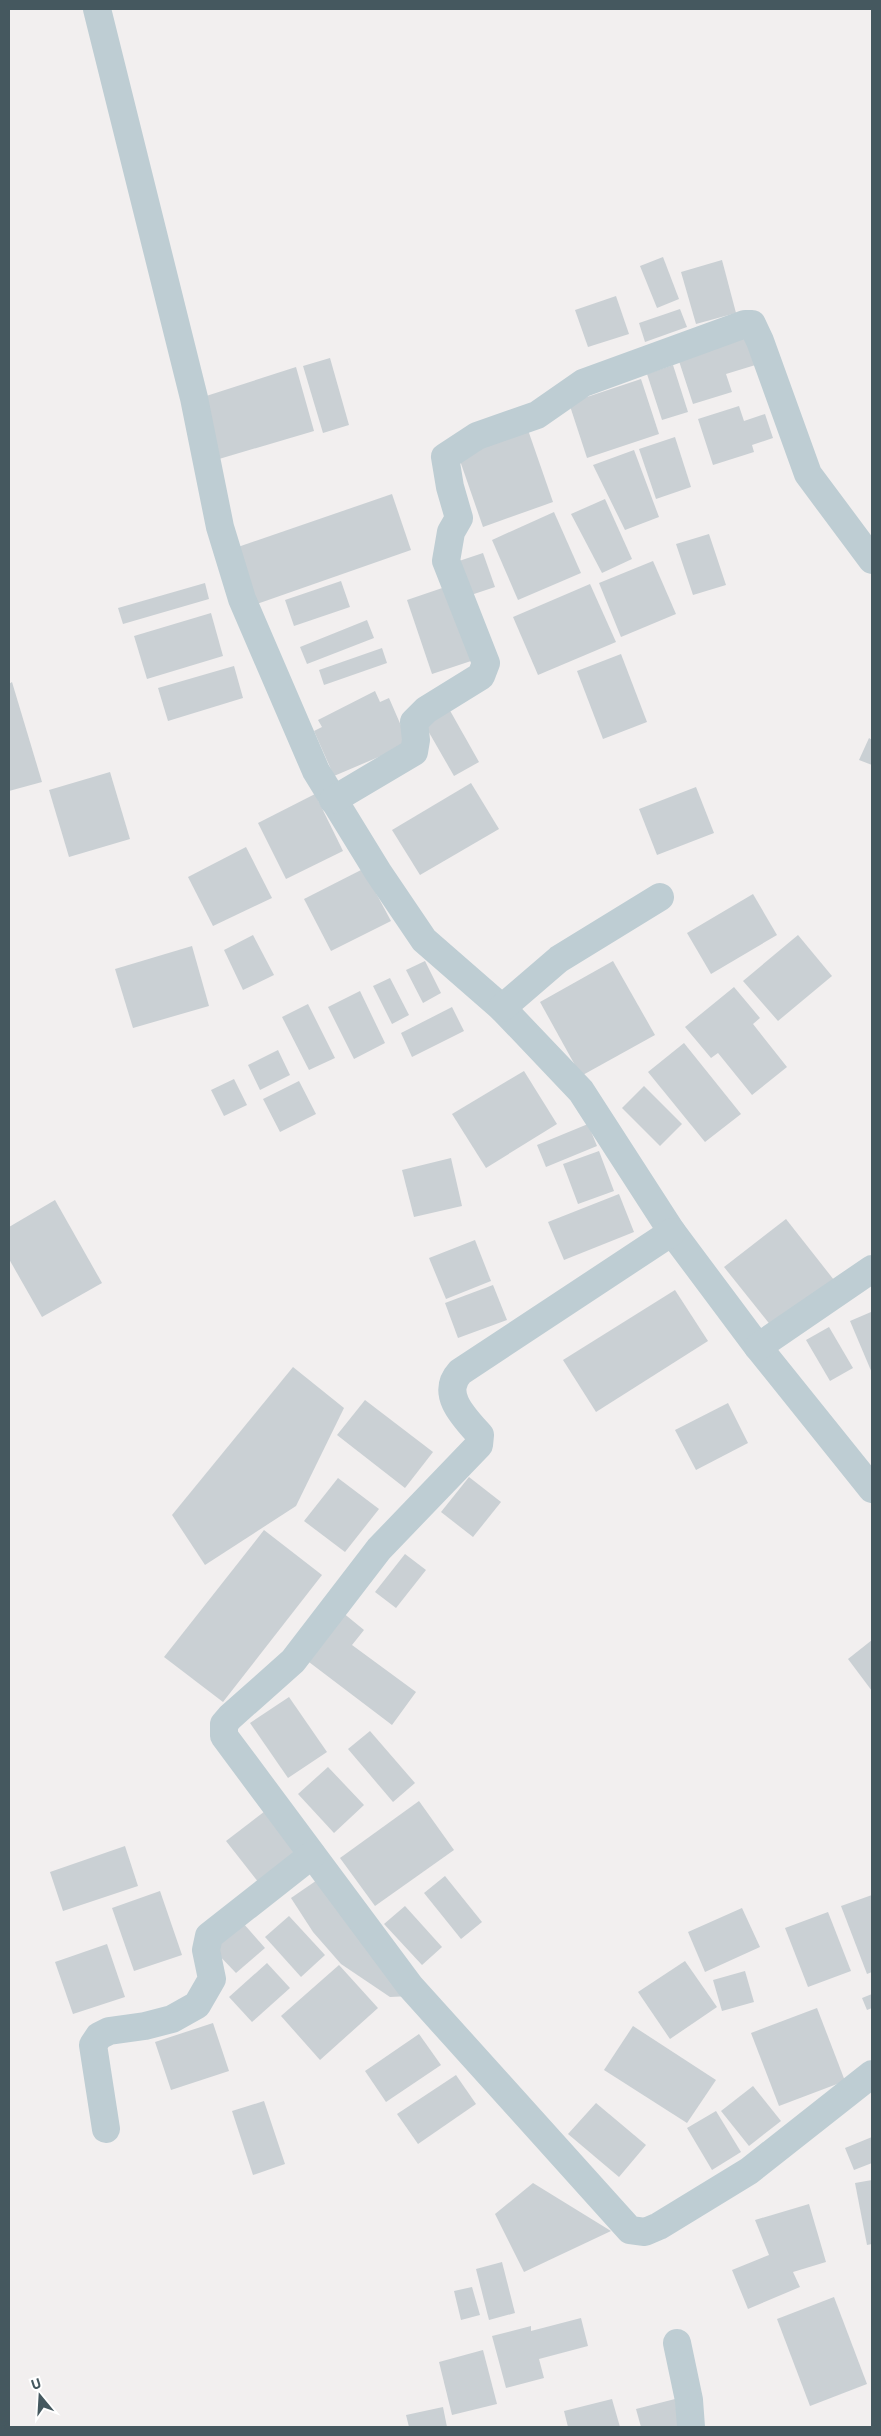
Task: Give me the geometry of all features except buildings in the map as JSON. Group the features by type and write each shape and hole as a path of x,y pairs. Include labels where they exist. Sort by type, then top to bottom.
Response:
{"street":[{"path":"97,9 192,388 220,527 242,598 316,771 424,940 502,1008 581,1091 672,1232 758,1347 872,1489"},
{"path":"333,800 414,752 416,740 414,722 426,710 481,676 486,663 446,561 451,532 459,518 450,487 445,457 477,436 537,415 583,383 745,324 752,324 760,340 808,474 872,560"},
{"path":"502,1008 559,959 660,897"},
{"path":"672,1232 460,1372 453,1380 450,1391 463,1416 480,1435 479,1445 379,1549 293,1661 224,1724 224,1736 410,1986 630,2230 645,2232 659,2226 749,2171 872,2074"},
{"path":"758,1347 872,1268"},
{"path":"106,2129 93,2045 99,2036 109,2031 145,2026 172,2019 198,2005 212,1979 206,1950 210,1936 312,1855"},
{"path":"678,2343 689,2400 690,2427"}]}
